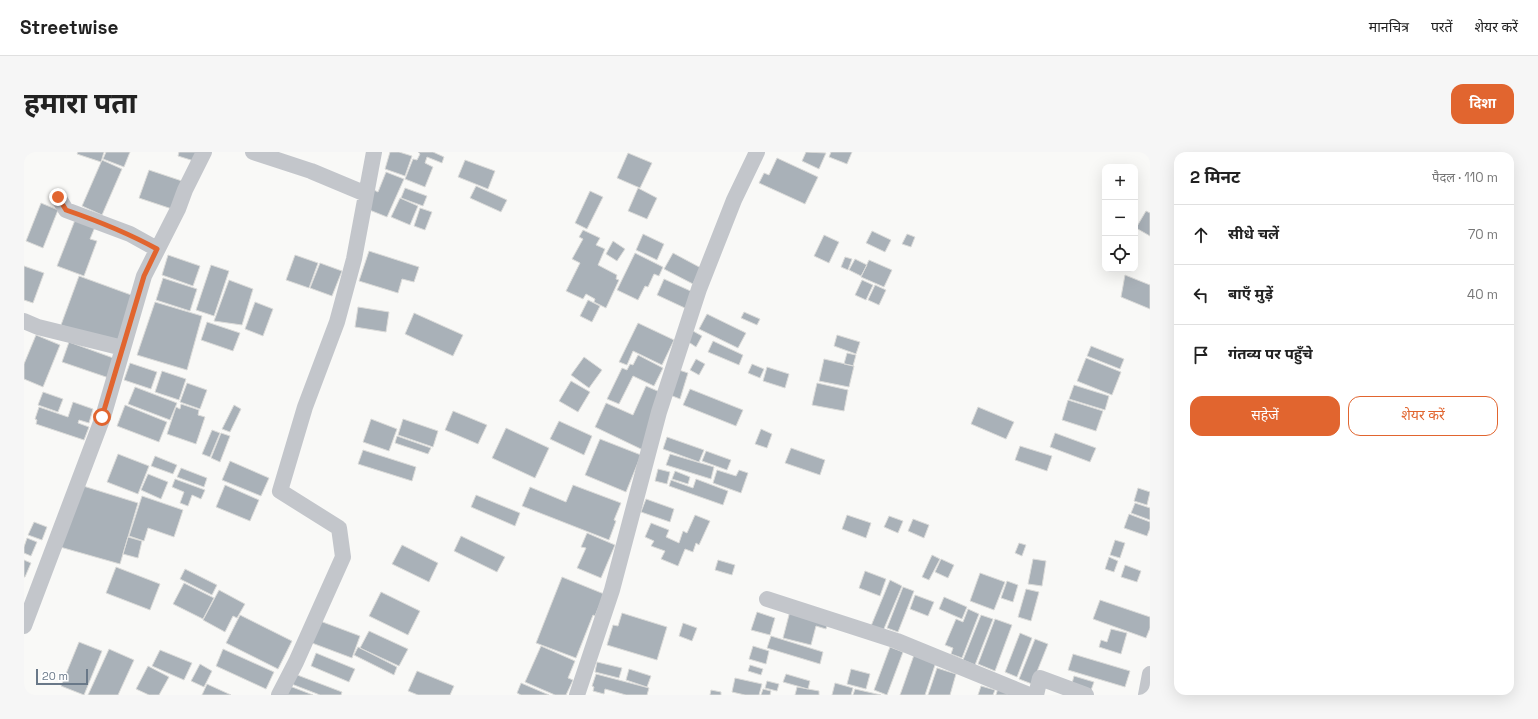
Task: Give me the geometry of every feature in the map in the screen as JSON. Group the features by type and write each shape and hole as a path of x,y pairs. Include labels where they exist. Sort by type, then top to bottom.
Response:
{"street":[{"path":"24,626 102,417 144,276 178,209 185,190 204,152"},
{"path":"253,152 311,171 366,194"},
{"path":"279,695 296,662 343,557 339,528 280,491 305,407 337,322 354,258 374,152"},
{"path":"578,695 612,590 659,412 699,289 734,200 757,152"},
{"path":"58,197 66,210 94,219 130,234 157,249"},
{"path":"24,321 38,328 123,348"},
{"path":"767,599 897,641 1029,695"},
{"path":"1146,695 1150,674"},
{"path":"1036,695 1040,678 1086,695"}],"building":[{"path":"78,152 104,152 101,162 77,154"},
{"path":"106,152 130,152 124,167 103,159"},
{"path":"179,152 197,152 194,161 178,156"},
{"path":"390,152 399,152 412,156 405,176 385,169"},
{"path":"418,152 433,152 444,157 442,163 427,157 425,163 433,167 425,187 405,179 413,159 417,160 420,154"},
{"path":"806,152 826,153 819,169 802,161"},
{"path":"831,152 852,152 847,164 829,157"},
{"path":"628,153 652,163 640,188 617,178"},
{"path":"777,158 818,177 805,204 759,183 764,173 769,175"},
{"path":"102,160 122,169 102,215 82,206"},
{"path":"465,160 495,171 488,189 458,177"},
{"path":"149,170 182,181 172,209 139,198"},
{"path":"386,172 404,179 387,217 367,209 374,190 378,192"},
{"path":"476,186 507,200 501,212 470,198"},
{"path":"405,188 427,196 423,206 401,198"},
{"path":"638,188 657,198 647,219 628,211"},
{"path":"590,191 603,197 587,229 575,223"},
{"path":"400,198 418,206 410,225 391,217"},
{"path":"41,203 58,210 43,248 26,241"},
{"path":"420,208 432,212 425,230 414,226"},
{"path":"1146,211 1150,213 1150,236 1138,229 1138,225"},
{"path":"75,220 95,227 90,239 97,241 84,276 57,266"},
{"path":"583,230 600,238 596,245 605,249 598,265 617,275 616,279 619,280 606,308 594,302 595,299 586,294 583,299 566,291 580,263 572,259 583,239 579,237"},
{"path":"872,231 891,240 885,252 866,243"},
{"path":"643,234 664,244 657,260 636,250"},
{"path":"907,234 915,237 911,247 902,244"},
{"path":"824,235 839,242 829,263 814,256"},
{"path":"613,241 625,249 617,261 606,254"},
{"path":"369,251 419,267 414,282 402,279 398,293 359,281"},
{"path":"635,253 663,267 659,276 654,274 648,287 645,286 638,300 617,290"},
{"path":"673,253 701,268 693,284 664,269"},
{"path":"168,255 200,266 193,286 162,275"},
{"path":"295,255 318,263 309,288 286,280"},
{"path":"845,257 852,259 848,270 841,267"},
{"path":"855,259 867,265 861,276 849,270"},
{"path":"869,260 892,270 884,287 861,277"},
{"path":"320,263 342,271 332,296 310,288"},
{"path":"211,265 229,271 214,316 196,310"},
{"path":"24,266 44,273 33,303 24,300"},
{"path":"1125,275 1150,285 1150,309 1121,297"},
{"path":"79,276 134,296 116,345 61,325"},
{"path":"163,278 197,289 190,311 156,300"},
{"path":"664,279 695,293 687,309 657,295"},
{"path":"229,280 253,289 242,325 214,321"},
{"path":"862,280 873,285 866,300 855,295"},
{"path":"875,285 886,290 879,305 868,300"},
{"path":"588,300 600,306 592,322 580,316"},
{"path":"155,302 202,316 187,370 137,355"},
{"path":"255,302 273,309 263,336 245,329"},
{"path":"358,307 389,312 386,332 355,327"},
{"path":"744,312 760,319 757,325 741,318"},
{"path":"414,313 463,335 453,356 405,334"},
{"path":"707,314 746,333 738,348 699,329"},
{"path":"207,322 240,333 233,351 201,340"},
{"path":"638,323 674,340 662,365 633,351 627,365 619,362"},
{"path":"693,331 702,336 696,347 687,341"},
{"path":"36,335 60,345 43,387 24,379 24,364"},
{"path":"837,335 860,342 856,354 834,346"},
{"path":"713,341 743,355 739,365 708,352"},
{"path":"69,342 116,359 109,378 62,362"},
{"path":"1091,346 1124,359 1120,369 1087,356"},
{"path":"847,353 856,355 853,366 844,364"},
{"path":"638,355 663,368 654,386 633,376 619,404 607,399 622,368 627,370 630,364 633,365"},
{"path":"584,357 602,370 589,388 571,375"},
{"path":"1086,358 1121,372 1112,395 1077,381"},
{"path":"696,359 705,364 699,375 690,370"},
{"path":"824,359 854,366 849,387 819,381"},
{"path":"130,363 157,372 151,389 124,380"},
{"path":"752,364 764,369 760,378 748,373"},
{"path":"767,367 789,374 785,388 763,381"},
{"path":"679,370 688,373 680,399 670,395"},
{"path":"162,371 186,379 179,400 155,392"},
{"path":"571,381 590,392 578,412 559,401"},
{"path":"187,383 207,390 200,409 180,402"},
{"path":"817,383 848,390 844,411 812,405"},
{"path":"1074,385 1109,396 1105,410 1069,399"},
{"path":"646,386 662,393 643,450 595,427 606,403 633,415"},
{"path":"135,387 177,403 170,420 128,404"},
{"path":"690,389 743,410 736,426 683,405"},
{"path":"43,392 63,399 58,412 38,405"},
{"path":"1068,400 1103,411 1096,431 1062,420"},
{"path":"73,402 93,409 89,423 79,420 78,423 89,427 84,440 36,424 37,420 35,419 39,407 68,417"},
{"path":"181,404 199,410 198,415 205,417 196,444 167,434 176,407 180,409"},
{"path":"125,405 167,422 159,442 117,426"},
{"path":"234,405 241,409 230,432 222,429"},
{"path":"978,407 1014,422 1006,439 971,424"},
{"path":"453,411 487,425 478,444 445,430"},
{"path":"371,419 397,429 389,451 363,442"},
{"path":"403,419 438,431 433,447 398,435"},
{"path":"559,421 592,436 584,455 550,439"},
{"path":"506,428 549,448 535,478 492,458"},
{"path":"761,429 772,434 767,448 755,444"},
{"path":"212,430 220,433 210,457 202,454"},
{"path":"221,433 230,436 220,462 211,458"},
{"path":"1055,433 1096,448 1090,462 1050,447"},
{"path":"397,436 431,448 428,454 395,443"},
{"path":"667,437 704,450 699,462 663,449"},
{"path":"600,439 641,455 626,492 585,475"},
{"path":"1020,446 1052,456 1047,471 1015,460"},
{"path":"791,448 825,460 820,475 785,463"},
{"path":"363,450 416,467 412,481 358,464"},
{"path":"706,451 731,460 727,470 702,461"},
{"path":"118,454 149,466 138,494 107,482"},
{"path":"670,454 714,467 711,479 666,465"},
{"path":"155,456 177,465 173,474 151,466"},
{"path":"230,461 269,478 261,496 222,480"},
{"path":"181,468 207,478 204,487 177,477"},
{"path":"658,469 670,472 667,484 655,481"},
{"path":"717,470 736,476 739,470 748,473 741,493 713,483"},
{"path":"675,471 690,477 688,484 672,479"},
{"path":"148,474 168,482 161,499 141,490"},
{"path":"175,479 205,490 201,499 192,495 188,506 180,503 184,492 172,487"},
{"path":"696,479 728,491 723,505 669,486 671,480 693,488"},
{"path":"80,485 138,503 120,564 60,547"},
{"path":"225,485 259,500 250,521 216,507"},
{"path":"573,485 621,503 614,520 616,521 609,540 522,506 530,487 566,502"},
{"path":"1138,488 1150,492 1147,505 1134,501"},
{"path":"476,495 520,513 515,526 471,507"},
{"path":"142,496 183,510 174,537 148,528 144,541 129,536"},
{"path":"646,499 674,509 670,522 641,512"},
{"path":"1135,503 1150,508 1150,520 1131,513"},
{"path":"1129,514 1150,522 1150,528 1147,536 1124,528"},
{"path":"695,515 710,521 699,545 696,543 693,552 685,549 678,566 661,559 665,551 651,546 654,541 645,537 651,523 669,530 666,537 679,543 683,531 687,533"},
{"path":"847,515 871,523 866,538 842,529"},
{"path":"889,516 903,521 898,533 884,527"},
{"path":"913,519 929,525 924,538 908,531"},
{"path":"34,522 47,527 42,540 28,535"},
{"path":"587,533 615,545 601,578 577,568 586,548 581,547"},
{"path":"461,536 505,557 497,572 454,551"},
{"path":"128,537 142,541 138,558 123,554"},
{"path":"27,538 37,542 31,556 24,553"},
{"path":"1115,540 1125,543 1120,558 1110,555"},
{"path":"1019,543 1026,545 1022,556 1015,553"},
{"path":"402,545 438,563 429,582 392,564"},
{"path":"932,555 940,559 929,580 922,577"},
{"path":"1109,557 1118,561 1114,572 1105,569"},
{"path":"941,559 954,565 948,578 935,572"},
{"path":"1033,559 1046,561 1042,586 1028,584"},
{"path":"24,560 31,563 25,577 24,577"},
{"path":"718,560 735,565 732,575 715,570"},
{"path":"1125,565 1141,571 1137,582 1121,577"},
{"path":"116,567 160,584 150,610 106,593"},
{"path":"185,569 217,585 212,595 180,579"},
{"path":"865,571 886,579 880,596 859,588"},
{"path":"980,573 1005,582 994,610 970,601"},
{"path":"562,577 604,594 595,616 593,615 576,658 536,643"},
{"path":"890,580 902,586 883,631 871,626"},
{"path":"1007,581 1018,585 1013,602 1001,598"},
{"path":"184,583 214,598 203,619 173,604"},
{"path":"903,587 914,591 898,632 887,628"},
{"path":"1026,589 1039,592 1031,621 1018,617"},
{"path":"219,590 245,604 237,618 233,616 225,632 203,620"},
{"path":"381,592 420,611 408,635 369,616"},
{"path":"915,595 934,602 928,616 910,609"},
{"path":"944,597 967,607 962,619 939,609"},
{"path":"1100,600 1150,617 1150,628 1146,638 1093,619"},
{"path":"968,609 979,614 962,658 951,654 953,648 945,645 956,619 963,622"},
{"path":"790,611 828,621 826,629 816,626 811,645 783,638"},
{"path":"757,612 775,618 770,635 751,630"},
{"path":"622,613 667,627 657,660 607,645 613,625 618,626"},
{"path":"240,615 292,641 278,669 226,643"},
{"path":"981,615 993,619 975,665 963,660"},
{"path":"995,619 1012,625 995,671 978,664"},
{"path":"320,621 360,636 352,658 312,643"},
{"path":"683,623 697,628 692,641 679,636"},
{"path":"1111,629 1127,633 1121,654 1099,647 1101,640 1107,642"},
{"path":"369,631 408,649 399,666 360,648"},
{"path":"1020,633 1032,638 1017,677 1005,672"},
{"path":"771,636 823,652 820,664 767,648"},
{"path":"1035,639 1048,644 1032,684 1019,679"},
{"path":"79,642 102,651 84,695 61,686"},
{"path":"541,646 575,661 568,678 573,680 566,695 555,695 525,682"},
{"path":"753,646 769,651 766,664 749,659"},
{"path":"358,647 397,667 394,675 354,655"},
{"path":"890,647 903,652 887,695 874,690"},
{"path":"109,649 134,660 118,695 88,695"},
{"path":"223,649 274,672 266,689 216,666"},
{"path":"160,650 192,663 184,680 152,666"},
{"path":"316,653 355,669 349,682 311,666"},
{"path":"1073,654 1130,671 1125,687 1068,670"},
{"path":"914,655 936,662 925,695 900,695"},
{"path":"597,662 622,668 619,678 595,672"},
{"path":"200,664 212,671 204,687 191,681"},
{"path":"750,665 763,669 761,675 748,671"},
{"path":"148,666 169,677 159,695 149,695 136,689"},
{"path":"937,668 956,674 950,695 928,695"},
{"path":"629,669 651,676 647,687 626,680"},
{"path":"851,669 870,674 866,689 847,684"},
{"path":"417,671 454,686 450,695 418,695 408,691"},
{"path":"292,673 342,692 341,695 320,695 289,683"},
{"path":"596,674 649,688 647,695 626,695 605,689 604,694 593,691 594,687 592,686"},
{"path":"786,674 810,681 808,689 783,682"},
{"path":"1074,676 1094,682 1090,693 1071,687"},
{"path":"735,678 762,684 759,695 745,695 732,692"},
{"path":"767,681 779,684 777,691 765,688"},
{"path":"521,683 549,695 521,695 517,693"},
{"path":"835,683 853,688 851,695 832,695"},
{"path":"207,684 231,695 202,695"},
{"path":"287,685 313,695 283,695"},
{"path":"981,686 995,690 993,695 978,695"},
{"path":"797,687 819,691 819,695 795,695"},
{"path":"998,688 1009,691 1007,695 996,695"},
{"path":"763,689 771,691 770,695 761,695"},
{"path":"855,689 881,695 853,695"},
{"path":"711,690 721,692 721,695 710,695"}],"route":[{"path":"58,197 66,210 94,219 130,234 157,249 144,276 102,417"}]}
